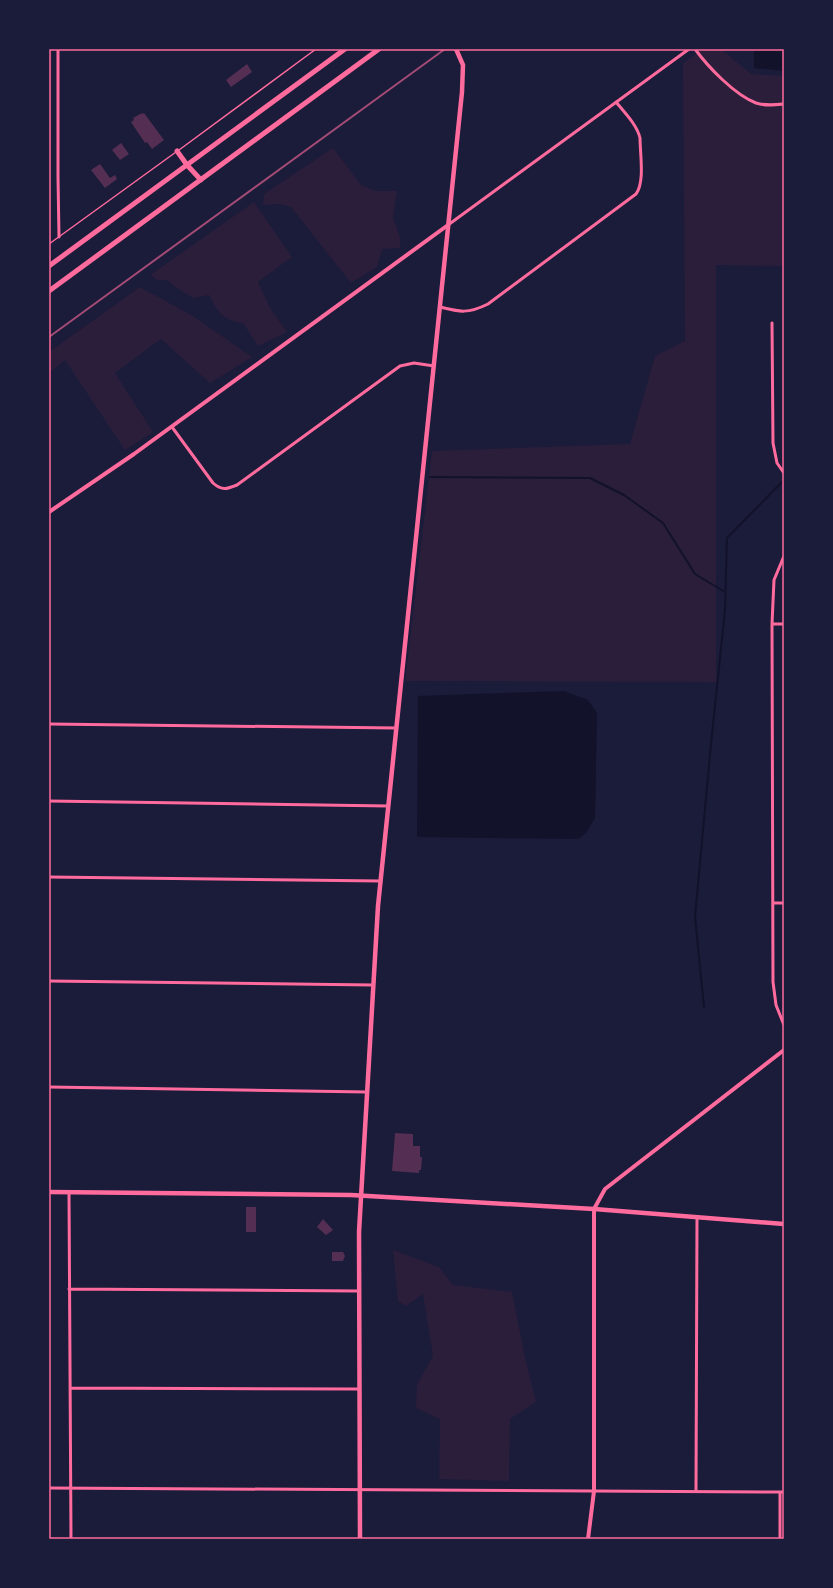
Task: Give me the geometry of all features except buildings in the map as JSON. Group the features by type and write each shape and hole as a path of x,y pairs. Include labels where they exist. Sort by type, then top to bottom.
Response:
{"main road":[{"path":"49,266 345,49"},
{"path":"49,291 379,49"},
{"path":"360,1539 359,1232 373,985 380,881 463,74 463,65 456,49"},
{"path":"177,151 187,165 201,180"},
{"path":"49,1192 361,1195 784,1224"}],"street":[{"path":"58,49 58,177 60,237"},
{"path":"49,512 172,427 689,49"},
{"path":"695,49 706,63 740,94 764,105 784,104"},
{"path":"440,307 464,312 477,310 488,304 636,194 639,190 641,180 639,132 616,102"},
{"path":"772,324 774,456 776,463 784,473"},
{"path":"172,427 206,476 213,483 226,490 237,485 400,366 414,363 434,366"},
{"path":"784,556 774,580 772,624 773,992 776,1005 784,1025"},
{"path":"772,624 784,624"},
{"path":"49,724 396,728"},
{"path":"49,801 388,806"},
{"path":"49,877 380,881"},
{"path":"773,903 784,903"},
{"path":"49,981 373,985"},
{"path":"588,1539 594,1491 594,1210 605,1190 783,1052"},
{"path":"49,1087 367,1092"},
{"path":"69,1192 71,1539"},
{"path":"696,1491 698,1217"},
{"path":"69,1289 359,1291"},
{"path":"70,1388 359,1389"},
{"path":"49,1488 782,1492 780,1539"}],"lane":[{"path":"49,244 316,49"}],"shaded area":[{"path":"49,49 52,49 51,165 49,165"},
{"path":"704,49 721,49 751,74 784,76 784,266 716,265 716,682 405,681 432,451 630,444 655,356 685,341 683,63"},
{"path":"754,49 784,49 784,71 754,68"},
{"path":"333,148 361,185 376,191 397,191 393,217 400,238 400,248 382,249 377,267 351,283 291,207 279,204 263,205 264,194"},
{"path":"254,202 292,257 258,282 270,308 287,332 258,346 243,323 236,322 222,315 209,295 193,298 167,280 157,280 150,275"},
{"path":"140,287 193,316 252,357 210,383 161,339 115,373 153,432 125,450 65,360 49,373 49,352"},
{"path":"564,691 588,700 597,713 595,818 586,833 578,839 417,837 418,696"},
{"path":"393,1250 439,1267 453,1285 512,1292 525,1358 536,1402 510,1419 509,1481 439,1479 440,1419 416,1408 417,1384 433,1356 423,1294 406,1306 398,1301"}],"waterway":[{"path":"430,477 590,478 624,495 663,523 695,574 725,592"},
{"path":"704,1007 695,917 725,610 727,538 784,480"}],"railway":[{"path":"49,337 445,49"}]}
